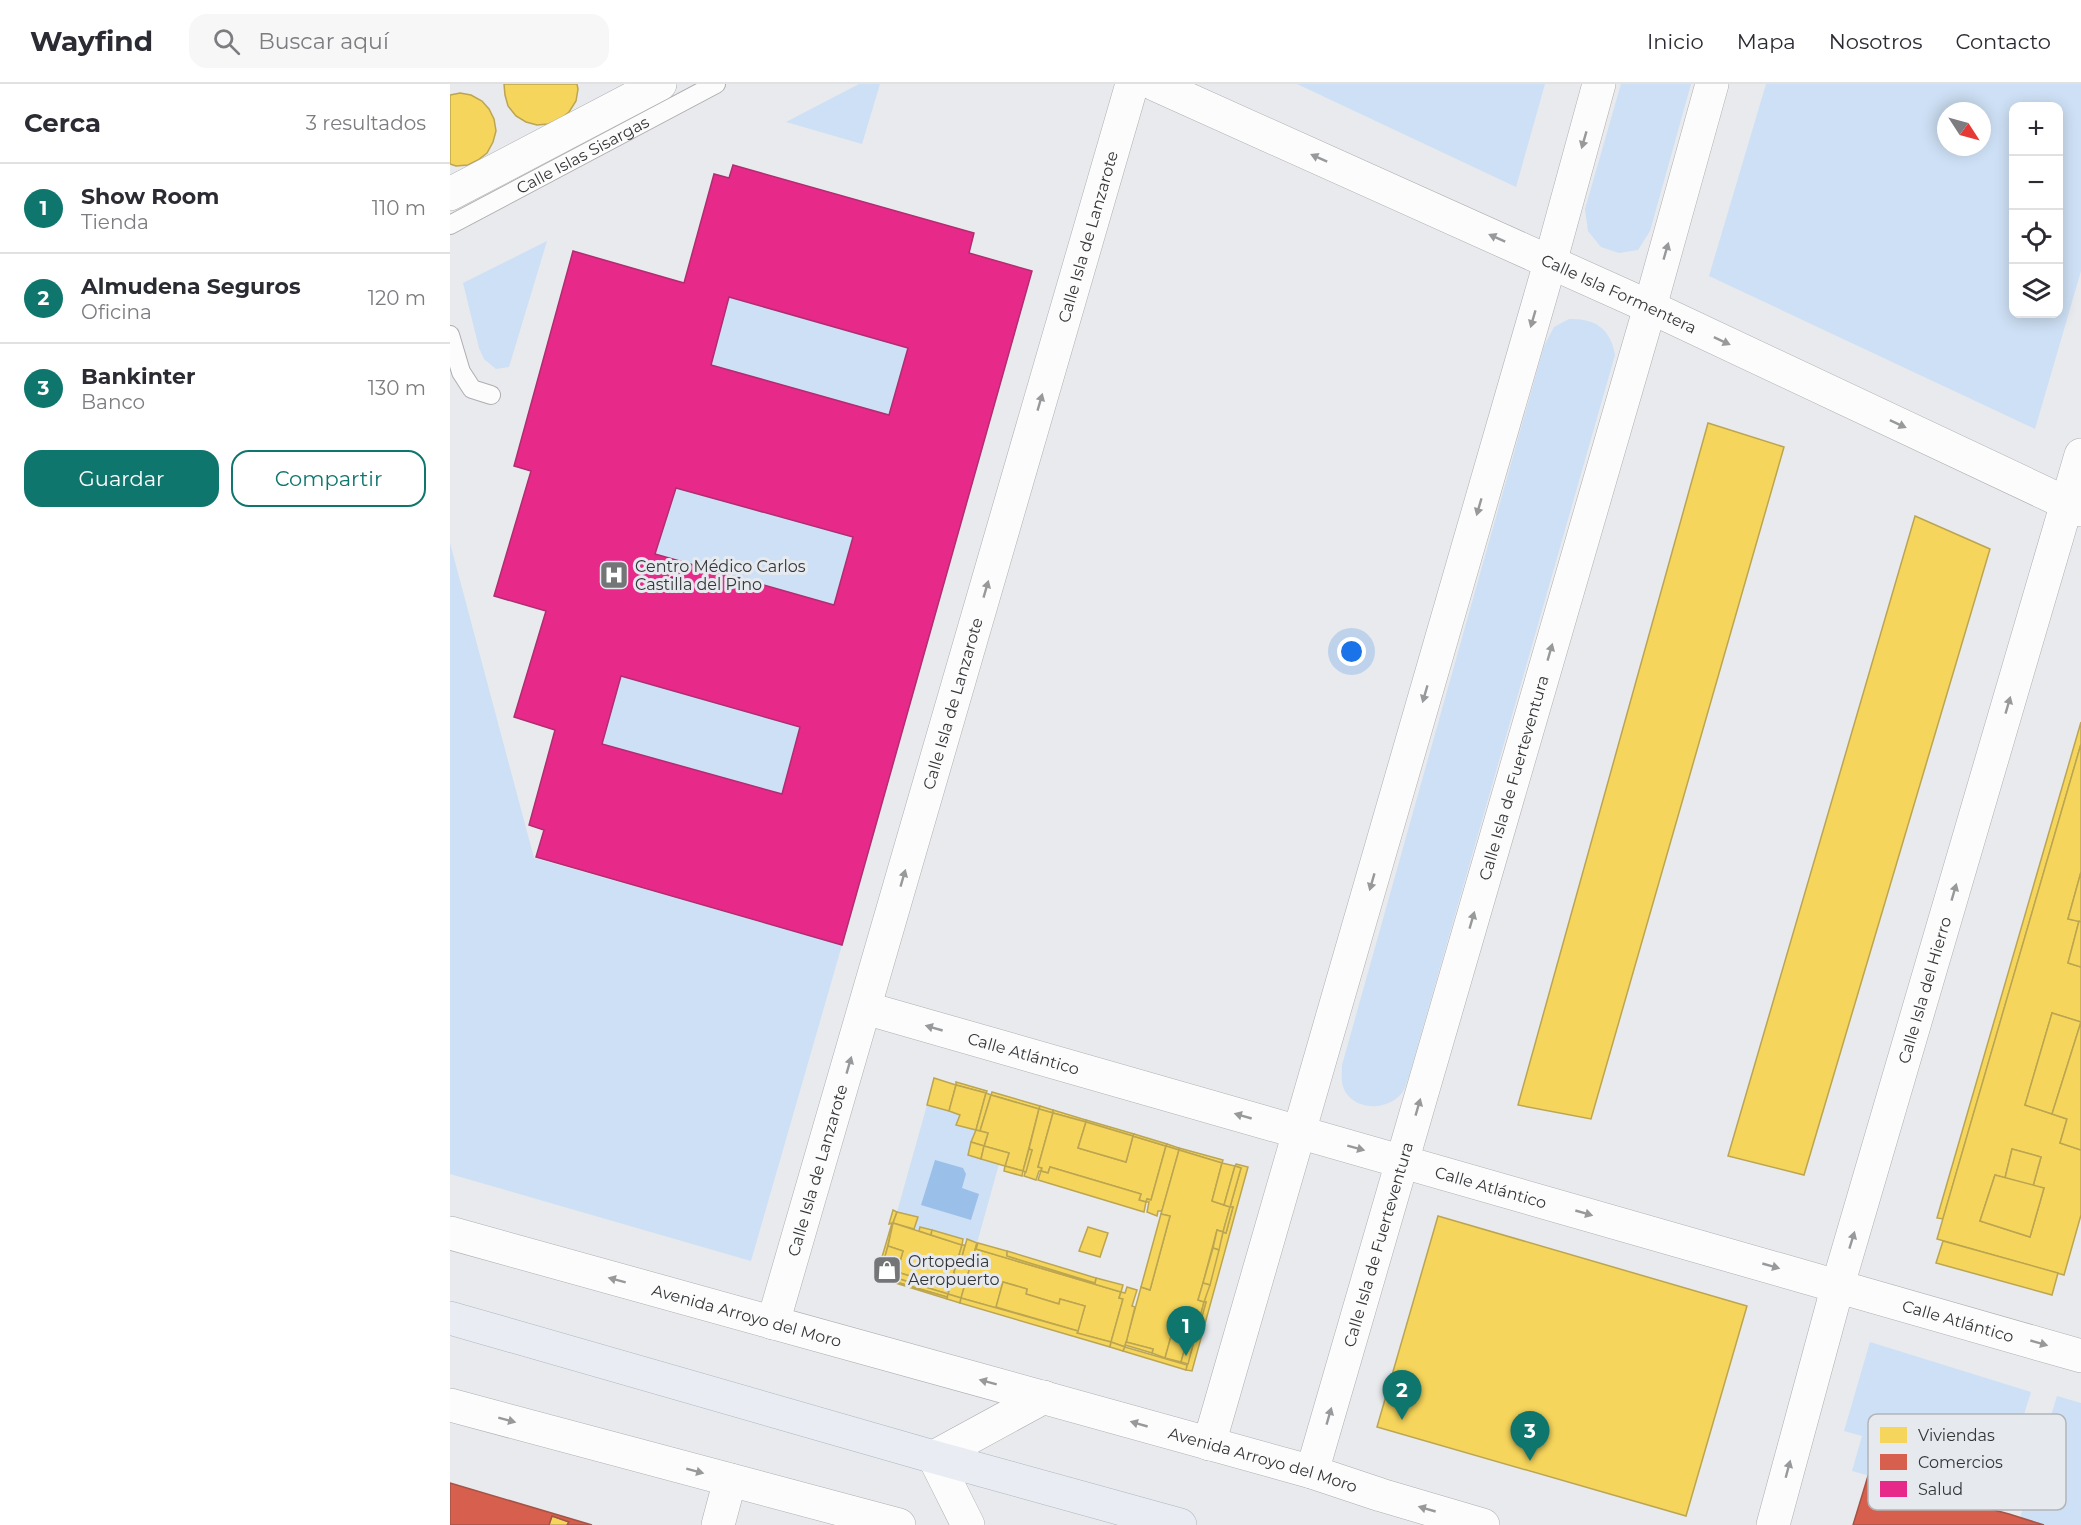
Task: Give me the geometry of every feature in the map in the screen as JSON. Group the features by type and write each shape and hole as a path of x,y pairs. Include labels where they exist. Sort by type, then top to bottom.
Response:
{"main road":[{"path":"450,1318 1180,1525"}],"street":[{"name":"Calle Islas Sisargas","path":"450,194 660,84"},
{"name":"Calle Isla de Lanzarote","path":"774,1323 1132,84"},
{"name":"Calle Isla Formentera","path":"1154,84 1650,308 2074,507"},
{"path":"1209,1444 1550,263 1599,84"},
{"name":"Calle Isla de Fuerteventura","path":"1312,1472 1650,308 1712,84"},
{"name":"Calle Isla del Hierro","path":"1773,1525 1838,1285 2074,507 2081,455"},
{"name":"Calle Atlántico","path":"865,1008 2081,1356"},
{"name":"Avenida Arroyo del Moro","path":"450,1233 1312,1472 1483,1525"},
{"path":"968,1525 934,1457 1044,1397"},
{"path":"450,1405 899,1525"},
{"path":"718,1525 729,1480"}],"lane":[{"name":"Calle Islas Sisargas","path":"450,225 716,84"},
{"path":"450,335 461,372 472,389 491,394"}],"shaded area":[{"path":"859,84 880,84 862,144 786,122"},
{"path":"1297,84 1545,84 1516,187"},
{"path":"1621,84 1691,84 1650,231 1638,250 1619,253 1601,247 1588,231 1585,209"},
{"path":"1766,84 2081,84 2081,271 2035,429 1709,276"},
{"path":"547,241 509,367 496,369 484,359 479,348 463,283"},
{"path":"729,297 908,348 889,415 711,365"},
{"path":"1569,319 1587,321 1600,327 1610,338 1615,355 1409,1076 1404,1090 1392,1102 1367,1106 1352,1099 1344,1090 1342,1065 1544,346 1554,327"},
{"path":"676,488 853,537 834,605 655,554"},
{"path":"450,543 534,858 842,945 751,1261 450,1174"},
{"path":"621,676 800,727 782,794 602,744"},
{"path":"927,1105 960,1115 956,1125 976,1130 968,1155 999,1164 977,1243 920,1227 919,1231 914,1229 917,1217 897,1212"},
{"path":"1870,1342 2031,1392 2024,1414 1868,1414 1868,1476 1852,1471 1862,1436 1844,1431"},
{"path":"2057,1396 2081,1403 2081,1525 2044,1525 2020,1518 2022,1510 2066,1510 2066,1414 2052,1414"}],"water":[{"path":"935,1160 963,1168 966,1174 962,1188 979,1194 971,1220 921,1205"}],"building: Viviendas":[{"path":"504,84 577,84 578,89 576,101 569,112 559,120 537,125 516,116 508,106"},
{"path":"460,93 471,95 482,101 494,119 496,131 487,153 468,165 456,166 450,164 450,95"},
{"path":"1708,423 1784,447 1591,1119 1518,1105"},
{"path":"1915,516 1990,549 1804,1175 1728,1156"},
{"path":"2081,722 2081,744 1943,1219 1937,1218"},
{"path":"2081,744 2081,872 2068,919 2079,921 2068,963 2081,967 2081,1022 2052,1013 2025,1105 2067,1119 2060,1143 2081,1150 2081,1215 2064,1275 1937,1239","holes":["2012,1149 2041,1157 2033,1186 2044,1188 2030,1237 1980,1221 1995,1175 2005,1178"]},
{"path":"2081,872 2081,922 2068,919"},
{"path":"2079,921 2081,922 2081,967 2068,963"},
{"path":"2052,1013 2081,1022 2052,1114 2025,1105"},
{"path":"2081,1022 2081,1150 2060,1143 2067,1119 2052,1114"},
{"path":"934,1078 956,1085 949,1111 927,1105"},
{"path":"956,1082 987,1091 986,1093 956,1085"},
{"path":"956,1085 986,1093 976,1130 956,1125 960,1115 949,1111"},
{"path":"992,1092 1040,1106 1039,1109 991,1095"},
{"path":"986,1093 991,1095 980,1131 976,1130"},
{"path":"991,1095 1039,1109 1023,1171 1005,1166 1009,1153 984,1146 988,1133 980,1131"},
{"path":"1040,1106 1053,1110 1053,1113 1039,1109"},
{"path":"1039,1109 1053,1113 1038,1167 1042,1168 1036,1180 1024,1176 1032,1150 1029,1149"},
{"path":"1053,1110 1086,1120 1086,1122 1053,1113"},
{"path":"1053,1113 1086,1122 1078,1148 1126,1162 1133,1136 1166,1146 1151,1200 1147,1199 1146,1202 1139,1200 1141,1194 1050,1167 1048,1173 1041,1171 1042,1168 1038,1167"},
{"path":"1086,1120 1134,1134 1133,1136 1086,1122"},
{"path":"1086,1122 1133,1136 1126,1162 1078,1148"},
{"path":"976,1130 988,1133 984,1146 971,1142"},
{"path":"1134,1134 1167,1144 1166,1146 1133,1136"},
{"path":"971,1142 984,1146 981,1159 968,1155"},
{"path":"1167,1144 1179,1148 1179,1150 1166,1146"},
{"path":"984,1146 1009,1153 1005,1166 981,1159"},
{"path":"1166,1146 1179,1150 1162,1211 1158,1211 1157,1216 1147,1212 1149,1202 1146,1202 1147,1199 1151,1200"},
{"path":"1179,1148 1223,1160 1222,1163 1179,1150"},
{"path":"1029,1149 1032,1150 1026,1172 1023,1171"},
{"path":"2012,1149 2041,1157 2033,1186 2005,1178"},
{"path":"1179,1150 1222,1163 1212,1201 1230,1207 1223,1232 1217,1230 1198,1300 1204,1302 1197,1329 1175,1322 1165,1358 1152,1353 1153,1349 1126,1342 1141,1287 1150,1290 1170,1216 1161,1214"},
{"path":"1222,1163 1235,1166 1224,1205 1212,1201"},
{"path":"1236,1164 1248,1167 1192,1371 1186,1370 1223,1232 1226,1233 1233,1207 1230,1207 1241,1168 1235,1166"},
{"path":"1005,1166 1023,1171 1022,1176 1004,1171"},
{"path":"1235,1166 1241,1168 1230,1207 1224,1205"},
{"path":"1050,1167 1141,1194 1139,1200 1146,1202 1144,1212 1038,1180 1041,1171 1048,1173"},
{"path":"1995,1175 2044,1188 2030,1237 1980,1221"},
{"path":"1230,1207 1233,1207 1226,1233 1223,1232"},
{"path":"893,1210 897,1212 893,1223 889,1224"},
{"path":"897,1212 918,1217 914,1229 893,1223"},
{"path":"1161,1214 1170,1216 1150,1290 1141,1287"},
{"path":"1438,1216 1747,1306 1686,1516 1377,1427"},
{"path":"893,1223 885,1258 882,1257"},
{"path":"893,1223 962,1245 949,1288 897,1272 903,1251 888,1246"},
{"path":"920,1227 932,1230 931,1235 919,1231"},
{"path":"1088,1227 1108,1233 1100,1257 1079,1251"},
{"path":"932,1230 963,1239 962,1245 931,1235"},
{"path":"1217,1230 1223,1232 1219,1250 1213,1248"},
{"path":"967,1239 977,1243 961,1298 948,1294 959,1255 962,1256"},
{"path":"1943,1241 2058,1273 2052,1295 1936,1263"},
{"path":"977,1243 976,1249 1121,1292 1119,1298 1123,1299 1111,1342 1077,1333 1085,1306 1060,1299 1059,1304 1026,1294 1027,1289 1003,1282 996,1308 961,1298"},
{"path":"978,1243 1007,1251 1007,1256 1095,1283 1096,1278 1123,1285 1121,1292 976,1249"},
{"path":"962,1245 965,1245 962,1256 959,1255"},
{"path":"888,1246 903,1251 897,1272 949,1288 948,1294 880,1273"},
{"path":"1213,1248 1219,1250 1210,1285 1203,1283"},
{"path":"1007,1251 1096,1278 1095,1283 1007,1256"},
{"path":"880,1273 948,1294 947,1297 879,1277"},
{"path":"879,1278 947,1297 947,1299"},
{"path":"1003,1282 1027,1289 1026,1294 1059,1304 1060,1299 1085,1306 1078,1331 996,1307"},
{"path":"1203,1283 1210,1285 1204,1302 1198,1300"},
{"path":"1127,1287 1137,1290 1125,1347 1111,1342 1123,1299 1119,1298 1121,1292 1125,1293"},
{"path":"948,1294 961,1298 960,1303 947,1299"},
{"path":"961,1298 1078,1331 1077,1333 1111,1342 1110,1347 960,1303"},
{"path":"1204,1302 1206,1302 1197,1329"},
{"path":"1175,1322 1191,1327 1181,1362 1165,1358"},
{"path":"1191,1327 1197,1329 1188,1364 1181,1362"},
{"path":"1111,1342 1125,1347 1123,1351 1110,1347"},
{"path":"1126,1342 1153,1349 1152,1353 1125,1345"},
{"path":"1125,1347 1187,1365 1186,1370 1123,1351"},
{"path":"552,1516 569,1522 567,1525 549,1525"}],"building: Comercios":[{"path":"1868,1476 1868,1510 1994,1510 2044,1525 1853,1525"},
{"path":"450,1483 592,1525 567,1525 569,1522 552,1516 549,1525 450,1525"}],"building: Salud":[{"name":"Centro Médico Carlos Castilla del Pino","path":"733,165 974,233 969,253 1032,271 842,945 536,857 544,830 529,825 555,730 514,717 546,611 494,596 531,471 514,466 573,251 684,283 714,174 729,178","holes":["729,297 908,348 889,415 711,365","676,488 853,537 834,605 655,554","621,676 800,727 782,794 602,744"]}],"place":[{"name":"Centro Médico Carlos Castilla del Pino","path":"614,575"},
{"name":"Ortopedia Aeropuerto","path":"887,1270"},
{"name":"Show Room","path":"1186,1356"},
{"name":"Almudena Seguros","path":"1402,1420"},
{"name":"Bankinter","path":"1530,1461"}]}
